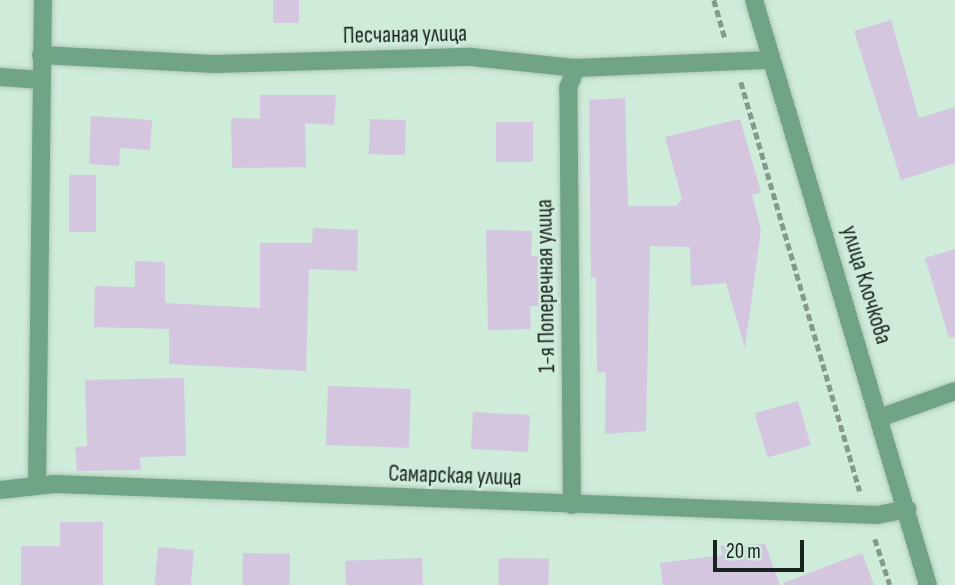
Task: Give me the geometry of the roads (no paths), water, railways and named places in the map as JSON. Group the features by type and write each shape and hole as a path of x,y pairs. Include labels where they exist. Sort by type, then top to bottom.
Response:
{"street":[{"path":"37,485 39,80 43,0"},
{"name":"улица Клочкова","path":"760,2 770,60 882,417 928,585"},
{"name":"Песчаная улица","path":"41,55 214,64 471,57 576,68 736,66 770,60"},
{"name":"1-я Поперечная улица","path":"572,505 568,88 576,68"},
{"path":"0,77 39,80"},
{"path":"882,417 955,391"},
{"name":"Самарская улица","path":"0,490 37,485 867,514 907,509"}]}
